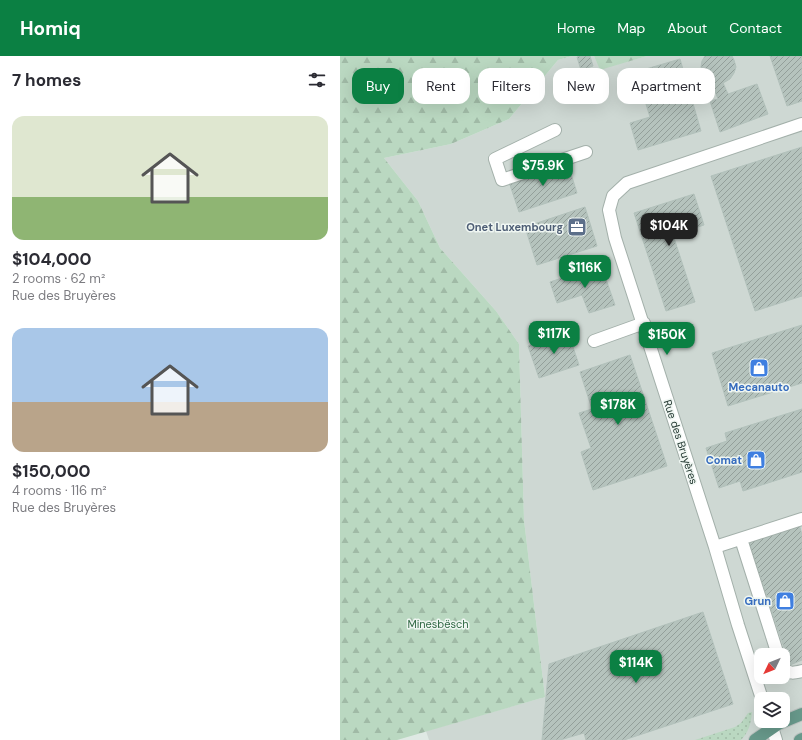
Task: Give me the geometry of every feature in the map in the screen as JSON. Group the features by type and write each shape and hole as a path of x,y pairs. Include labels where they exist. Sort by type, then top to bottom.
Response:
{"main road":[{"path":"790,718 802,714"},
{"path":"755,740 767,728"}],"street":[{"name":"Rue des Bruyères","path":"760,692 644,323 615,238 609,210 613,196 628,183 802,124"},
{"path":"555,130 495,159 502,180 586,152"},
{"path":"594,341 644,323"},
{"path":"715,547 802,519"},
{"path":"741,539 776,648"},
{"path":"790,673 802,671"},
{"path":"772,728 776,740"}],"shaded area":[{"path":"572,56 594,56 600,68 553,68 553,104 609,104 609,68 604,68 647,56 802,56 802,740 429,740 426,731 545,697 524,520 519,344 496,311 440,248 418,201 384,158 451,144 509,119 521,104 545,104 545,76 558,60"}],"green space":[{"name":"Minesbësch","path":"340,56 572,56 558,60 545,76 545,68 478,68 478,104 521,104 509,119 451,144 384,158 418,201 440,248 496,311 519,344 524,520 545,697 397,740 340,740"},
{"path":"594,56 647,56 607,68 599,68"},
{"path":"752,712 749,727 741,740 695,740 735,727 741,723 748,713"}],"building":[{"path":"590,56 593,66 580,68 577,57"},
{"path":"705,56 732,56 736,67 734,73 730,79 723,83 728,94 757,84 768,114 720,132 711,104 715,104 715,100 718,99 715,91 715,68 701,68 702,61"},
{"path":"770,56 802,56 802,101 787,106"},
{"path":"680,59 683,68 650,68"},
{"path":"646,104 693,104 701,131 638,150 630,123 650,117"},
{"path":"802,147 802,296 755,311 711,176"},
{"path":"567,161 577,193 519,212 509,182"},
{"path":"694,194 704,225 673,235 695,302 666,311 634,213"},
{"path":"585,207 597,246 537,265 525,227"},
{"path":"601,265 615,305 589,313 582,295 557,303 550,282"},
{"name":"Mecanauto","path":"802,325 802,383 728,406 712,353"},
{"path":"568,332 579,365 539,378 528,346"},
{"path":"630,355 667,466 593,490 581,452 591,448 579,413 592,409 580,372"},
{"name":"Comat","path":"802,409 802,472 743,491 740,481 719,488 706,448 727,441 725,433"},
{"name":"Grun","path":"799,524 802,535 802,660 790,665 790,648 784,648 748,541"},
{"path":"703,612 733,704 624,740 586,740 584,733 560,740 542,740 549,664"}],"place":[{"name":"Onet Luxembourg","path":"577,227"},
{"name":"Mecanauto","path":"759,368"},
{"name":"Comat","path":"756,460"},
{"name":"Grun","path":"785,601"}]}
